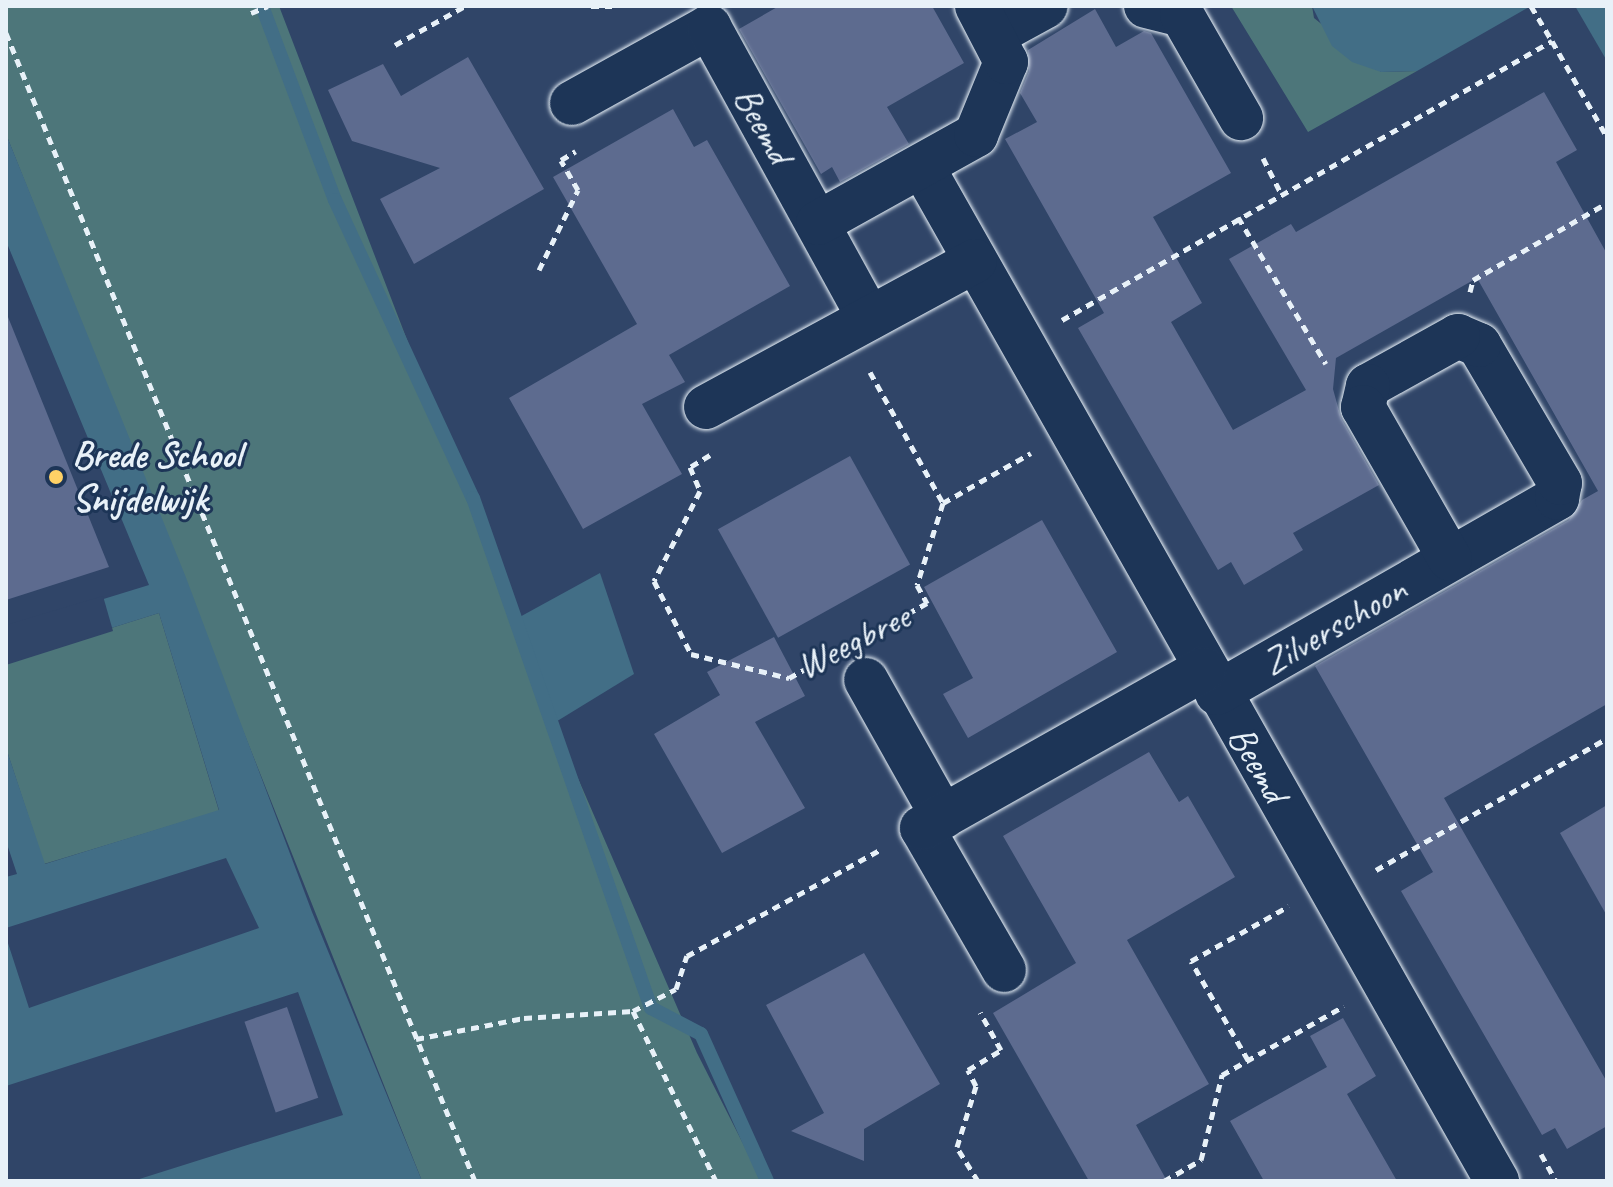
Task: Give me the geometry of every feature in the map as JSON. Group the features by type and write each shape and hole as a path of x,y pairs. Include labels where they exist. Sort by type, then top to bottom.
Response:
{"street":[{"path":"818,223 976,135 1006,62 985,21 1046,6"},
{"path":"1146,6 1182,15 1241,118"},
{"name":"Beemd","path":"572,103 709,27 818,223 858,324"},
{"name":"Beemd","path":"922,166 1497,1181"},
{"path":"706,407 975,261"},
{"path":"1363,407 1368,386 1458,336"},
{"name":"Zilverschoon","path":"1211,681 1450,559 1557,498 1560,483 1479,345 1458,336"},
{"name":"Zilverschoon","path":"1363,407 1450,559"},
{"name":"Weegbree","path":"854,657 1004,970"},
{"path":"932,822 1211,681"}],"path":[{"path":"251,13 268,6"},
{"path":"395,45 465,6"},
{"path":"591,6 612,6"},
{"path":"1531,6 1607,137"},
{"path":"6,33 475,1181"},
{"path":"1022,345 1238,217 1552,41"},
{"path":"539,270 578,190 561,160 592,142 572,103"},
{"path":"1458,336 1473,280 1607,203"},
{"path":"1238,217 1341,390 1363,407"},
{"path":"858,324 943,503 1070,431"},
{"name":"Weegbree","path":"706,407 725,446 690,467 700,491 654,581 691,654 789,678 854,657 927,603 917,585 943,503"},
{"path":"1376,870 1607,738"},
{"path":"416,1039 524,1018 633,1011 676,989 687,956 932,822"},
{"path":"1248,1060 1191,961 1327,884"},
{"path":"978,1181 957,1147 976,1086 968,1070 1001,1050 979,1009 1014,988 1004,970"},
{"path":"1164,1181 1201,1160 1222,1075 1384,984"},
{"path":"633,1011 716,1181"},
{"path":"985,1181 1009,1181"}],"green space":[{"path":"6,6 279,6 554,723 697,1053 762,1181 422,1181 6,134"},
{"path":"1231,6 1312,6 1314,18 1381,72 1417,71 1308,132"},
{"path":"159,613 219,811 44,864 6,748 6,661"}],"water":[{"path":"1312,6 1531,6 1417,71 1381,72 1352,62 1332,46"},
{"path":"1575,6 1607,6 1607,61"},
{"path":"6,134 185,575 312,912 422,1181 133,1181 343,1115 298,992 6,1086 6,937 29,1008 259,928 226,858 6,928 6,877 17,874 6,841 6,748 45,864 219,810 159,613 6,661 6,629 149,585 6,241"},
{"path":"600,573 634,674 554,723 516,619"}],"pier":[{"path":"103,596 113,631 6,665 6,625"}],"building":[{"path":"779,6 932,6 964,63 887,107 909,144 840,182 832,167 821,174 739,29"},
{"path":"1095,9 1116,47 1144,31 1151,33 1231,173 1153,217 1202,303 1171,322 1233,430 1306,390 1229,259 1291,224 1296,232 1544,92 1577,150 1556,162 1607,254 1607,704 1444,798 1607,1082 1607,1126 1567,1149 1555,1128 1542,1135 1401,891 1433,872 1315,666 1569,520 1582,500 1598,491 1477,278 1336,358 1333,389 1341,418 1379,485 1293,533 1303,550 1244,585 1231,562 1218,570 1078,328 1104,313 1005,139 1037,122 1020,93 1029,71 1028,50"},
{"path":"468,57 544,189 414,264 380,199 440,168 352,141 328,90 383,64 401,96"},
{"path":"673,109 694,147 707,140 790,286 669,355 685,382 642,404 682,474 583,529 509,398 637,324 553,177"},
{"path":"6,318 109,567 6,600"},
{"path":"850,456 910,564 778,638 718,529"},
{"path":"1042,520 1117,652 968,738 943,694 973,678 924,587"},
{"path":"774,637 805,696 755,722 805,808 722,853 654,734 720,695 707,672"},
{"path":"1149,752 1179,802 1188,796 1235,877 1127,940 1209,1084 1136,1125 1167,1181 1089,1181 993,1013 1076,963 1003,836"},
{"path":"1607,805 1607,916 1560,833"},
{"path":"864,953 940,1084 864,1129 864,1161 791,1131 824,1113 766,1005"},
{"path":"287,1007 318,1098 276,1112 244,1022"},
{"path":"1343,1018 1376,1076 1347,1094 1397,1181 1264,1181 1230,1121 1327,1067 1310,1036"}],"waterway":[{"path":"262,6 335,200 473,498 651,1008 701,1034 767,1181"}],"place":[{"name":"Brede School Snijdelwijk","path":"56,477"}]}
